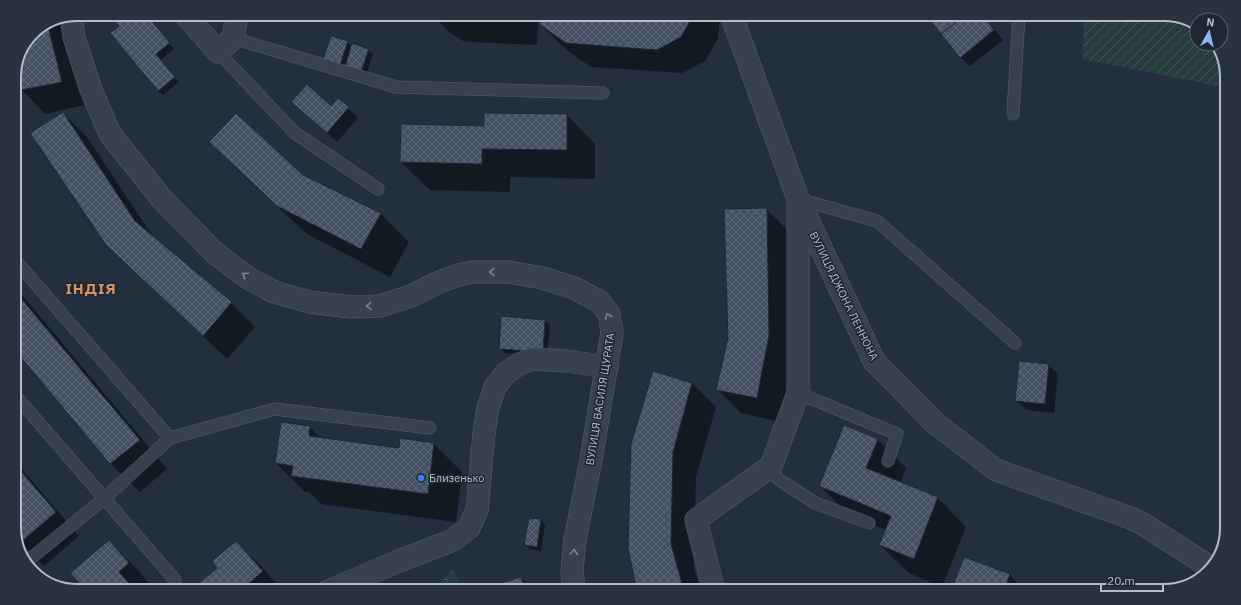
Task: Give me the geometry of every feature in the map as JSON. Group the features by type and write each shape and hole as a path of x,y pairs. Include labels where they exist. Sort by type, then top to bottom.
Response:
{"street":[{"name":"ВУЛИЦЯ ВАСИЛЯ ЩУРАТА","path":"72,21 74,37 90,87 110,134 162,199 215,253 248,278 274,292 310,302 351,307 380,306 411,296 439,282 458,275 473,272 508,272 543,278 574,288 599,301 609,314 612,333 591,460 575,540 572,570 573,584"},
{"path":"194,21 226,45 235,21"},
{"name":"ВУЛИЦЯ ДЖОНА ЛЕННОНА","path":"734,21 798,199 874,361 935,423 996,470 1128,517 1143,524 1206,565"},
{"path":"712,584 696,520 771,466 798,393 798,199"},
{"path":"345,584 451,541 468,528 477,510 484,433 488,408 495,387 505,374 519,364 533,360 567,361 607,368"}],"lane":[{"path":"1013,114 1019,21"},
{"path":"226,45 396,87 603,93"},
{"path":"226,45 295,133 378,189"},
{"path":"798,199 877,221 1016,343"},
{"path":"21,267 170,438"},
{"path":"798,393 897,434 888,461"},
{"path":"21,405 105,498 175,580"},
{"path":"30,558 105,498 170,438 275,409 430,428"},
{"path":"771,466 778,479 815,503 869,523"}],"green space":[{"path":"1084,21 1164,21 1175,22 1189,27 1189,52 1214,52 1219,66 1220,87 1083,59"},
{"path":"452,569 461,584 440,584"}],"building":[{"path":"115,21 152,21 170,43 156,54 175,77 158,91 110,33 119,26"},
{"path":"539,21 690,21 681,37 657,50 566,43 539,24"},
{"path":"931,21 957,21 941,34"},
{"path":"957,21 987,21 994,30 960,58 941,34"},
{"path":"49,29 62,82 21,90 21,74 27,52 40,35"},
{"path":"331,36 348,41 340,65 323,59"},
{"path":"352,43 369,49 361,72 345,67"},
{"path":"307,84 331,106 338,98 349,107 327,133 291,102"},
{"path":"63,112 135,221 232,302 203,336 106,245 30,133"},
{"path":"236,113 303,175 381,213 361,249 277,206 209,142"},
{"path":"484,113 567,114 567,150 482,149 482,164 400,162 401,124 484,126"},
{"path":"767,208 769,335 757,398 716,390 728,338 724,209"},
{"path":"21,298 140,440 110,464 21,357"},
{"path":"501,316 545,320 543,352 499,349"},
{"path":"1019,361 1049,364 1045,404 1015,401"},
{"path":"653,371 692,383 673,452 671,544 682,584 636,584 628,548 631,444"},
{"path":"281,422 310,426 309,436 399,448 400,438 434,443 428,494 291,476 293,466 275,463"},
{"path":"844,425 878,439 866,468 938,497 914,559 879,545 891,516 819,486"},
{"path":"21,471 56,512 23,541 21,531"},
{"path":"529,518 541,519 537,547 524,545"},
{"path":"109,540 129,563 119,572 130,584 80,584 70,573"},
{"path":"236,541 263,571 248,584 198,584 217,568 212,561"},
{"path":"964,557 1010,574 1006,584 954,584"},
{"path":"521,577 524,584 497,584"}],"place":[{"name":"Близенько","path":"421,478"}],"district":[{"name":"ІНДІЯ","path":"91,289"}]}
